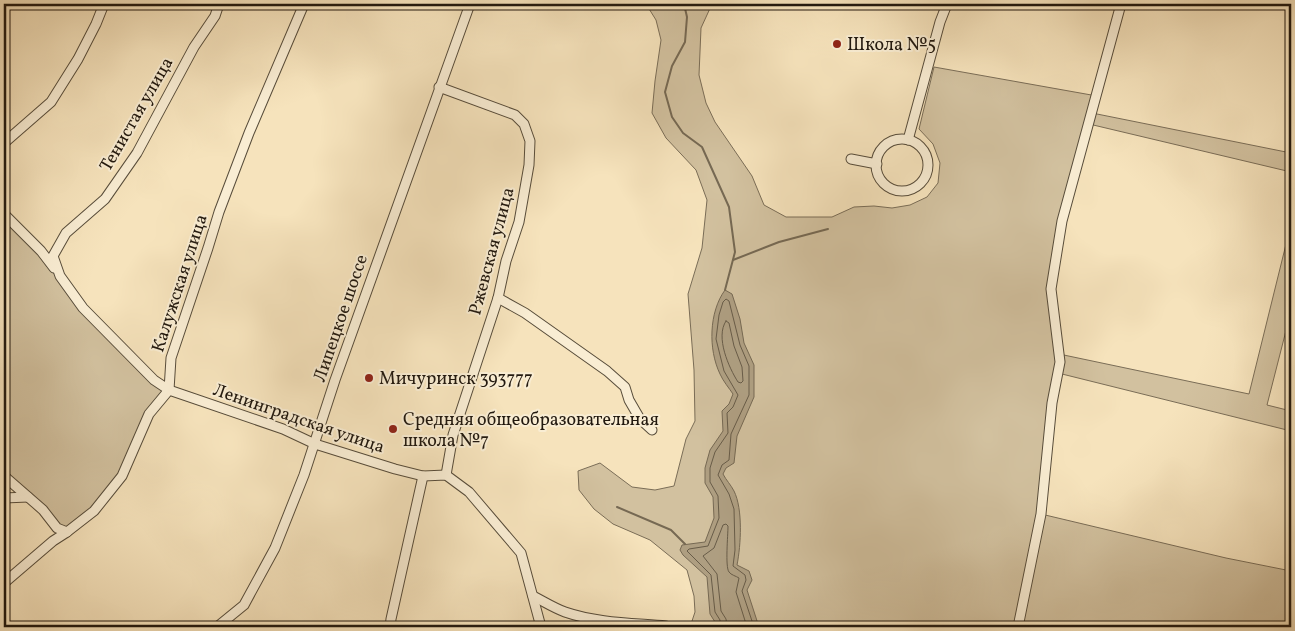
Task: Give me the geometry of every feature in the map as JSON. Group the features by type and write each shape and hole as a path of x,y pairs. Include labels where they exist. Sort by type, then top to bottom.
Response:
{"street":[{"path":"4,9 8,4"},
{"path":"4,143 52,102 78,59 104,4"},
{"name":"Тенистая улица","path":"169,390 154,380 83,308 60,276 53,256 66,233 105,198 137,153 219,4"},
{"name":"Калужская улица","path":"169,390 171,358 219,212 249,134 304,4"},
{"name":"Липецкое шоссе","path":"216,627 244,605 275,548 315,444 335,380 470,4"},
{"path":"908,140 940,22 947,4"},
{"path":"1018,627 1041,514 1052,403 1060,362 1051,289 1062,221 1121,4"},
{"name":"Ржевская улица","path":"439,86 515,115 524,124 530,141 529,165 519,222 506,261 498,298 453,435 446,476"},
{"path":"899,139 908,140 921,147 928,159 927,173 919,185 906,191 891,188 880,178 876,164 879,155 887,144 899,139"},
{"path":"851,159 876,164"},
{"path":"4,214 41,251 60,276"},
{"path":"498,298 525,313 607,371 625,387 629,400 640,418 652,430"},
{"path":"4,582 53,541 94,511 122,476 149,414 169,390"},
{"name":"Ленинградская улица","path":"169,390 283,429 315,444 423,476 446,476"},
{"path":"4,476 42,510 57,528 67,532"},
{"path":"390,627 423,476"},
{"path":"446,476 469,492 521,553 541,627"},
{"path":"4,498 28,497"},
{"path":"533,596 563,611 591,618 621,624 666,626"}],"shaded area":[{"path":"646,4 712,4 701,28 699,75 706,103 715,122 752,176 764,205 786,217 832,217 854,207 874,206 892,208 910,205 927,197 938,183 940,163 933,144 919,129 934,67 1097,96 1092,113 1291,153 1291,172 1089,124 1051,289 1059,354 1249,394 1291,224 1291,311 1267,405 1291,411 1291,431 1058,373 1041,514 1226,558 1291,571 1291,627 690,627 695,612 694,596 687,570 650,540 613,524 594,509 579,490 578,471 600,463 632,487 655,490 674,486 686,439 695,421 694,370 688,294 702,248 707,200 696,170 666,138 652,113 661,40 656,20"},
{"path":"4,214 41,251 83,308 169,390 149,414 122,476 94,511 67,532 4,476"}],"water":[{"path":"725,290 732,294 740,319 744,343 754,365 754,397 737,436 734,463 726,468 723,474 733,489 739,507 740,527 737,565 749,571 752,580 747,590 759,627 716,627 710,614 707,577 680,550 682,545 705,542 714,518 713,497 705,483 705,468 710,450 723,431 722,411 729,404 733,394 720,374 713,353 712,342 713,320"}],"waterway":[{"path":"684,4 687,17 685,42 672,66 665,92 672,117 683,133 702,147 729,207 735,252 725,290"},
{"path":"733,260 779,242 828,229"},
{"path":"617,507 671,530 685,544"}],"place":[{"name":"Школа №5","path":"837,44"},
{"name":"Мичуринск 393777","path":"369,378"},
{"name":"Средняя общеобразовательная школа №7","path":"393,429"}]}
